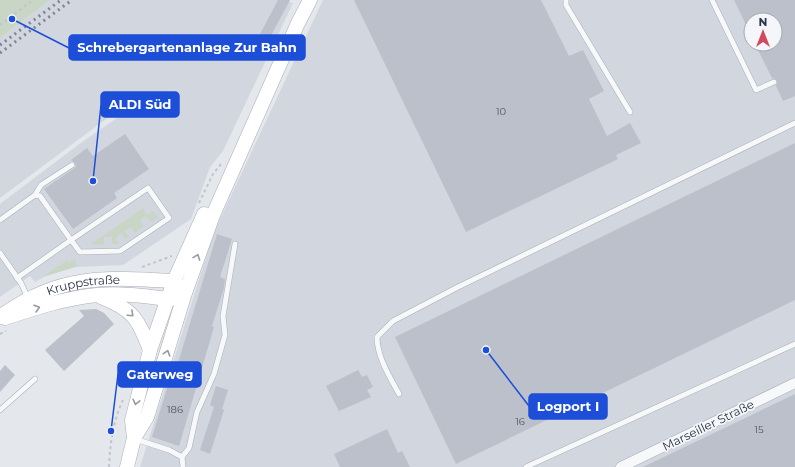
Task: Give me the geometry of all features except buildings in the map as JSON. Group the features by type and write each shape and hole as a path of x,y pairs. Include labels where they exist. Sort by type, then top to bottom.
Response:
{"street":[{"path":"127,467 134,438 147,417 184,295 213,215 298,23 310,0"},
{"path":"134,438 132,420 150,350 174,281 220,179 236,162"},
{"name":"Kruppstraße","path":"3,322 28,298 65,285 91,280 116,278 174,281"},
{"path":"174,281 184,295"},
{"name":"Kruppstraße","path":"3,322 60,302 97,295 120,294 168,299 184,295"},
{"name":"Kruppstraße","path":"97,295 123,307 134,316 141,327 150,350"},
{"name":"Marseiller Straße","path":"622,467 795,384"}],"lane":[{"path":"566,0 566,5 630,112"},
{"path":"712,0 756,90 774,82"},
{"path":"399,394 379,354 377,344 377,337 393,321 458,287 795,123"},
{"path":"0,220 35,195 42,185 72,165"},
{"path":"17,278 71,240 148,188 168,218 120,252 80,252 71,240 40,196 35,195"},
{"path":"183,467 182,457 189,448 197,412 214,374 225,336 223,316 235,244"},
{"path":"0,253 17,278 28,298"},
{"path":"526,467 795,344"},
{"path":"0,410 35,379"},
{"path":"134,438 169,450 182,457"}],"path":[{"path":"0,25 33,0"},
{"path":"145,266 164,260"},
{"path":"0,334 3,322"},
{"path":"109,467 111,442 118,412 124,398"}],"shaded area":[{"path":"50,0 290,0 289,2 293,3 223,151 210,167 191,219 123,265 76,267 46,276 35,282 30,276 0,297 0,204 78,145 117,118 114,113 0,198 0,38"},
{"path":"323,0 795,0 795,467 140,467 214,232"}],"green space":[{"path":"0,0 50,0 0,38"},
{"path":"143,208 147,215 153,211 158,217 151,222 146,216 140,220 144,226 135,233 131,227 124,231 129,237 125,239 121,233 115,238 119,244 112,244 112,237 104,237 104,245 91,244"},
{"path":"75,259 77,266 43,277 67,260 69,263"}],"railway":[{"path":"0,45 61,0"},
{"path":"0,53 72,0"}],"place":[{"name":"Schrebergartenanlage Zur Bahn","path":"12,19"},
{"name":"ALDI Süd","path":"93,181"},
{"name":"Logport I","path":"486,350"},
{"name":"Gaterweg","path":"111,431"}]}
